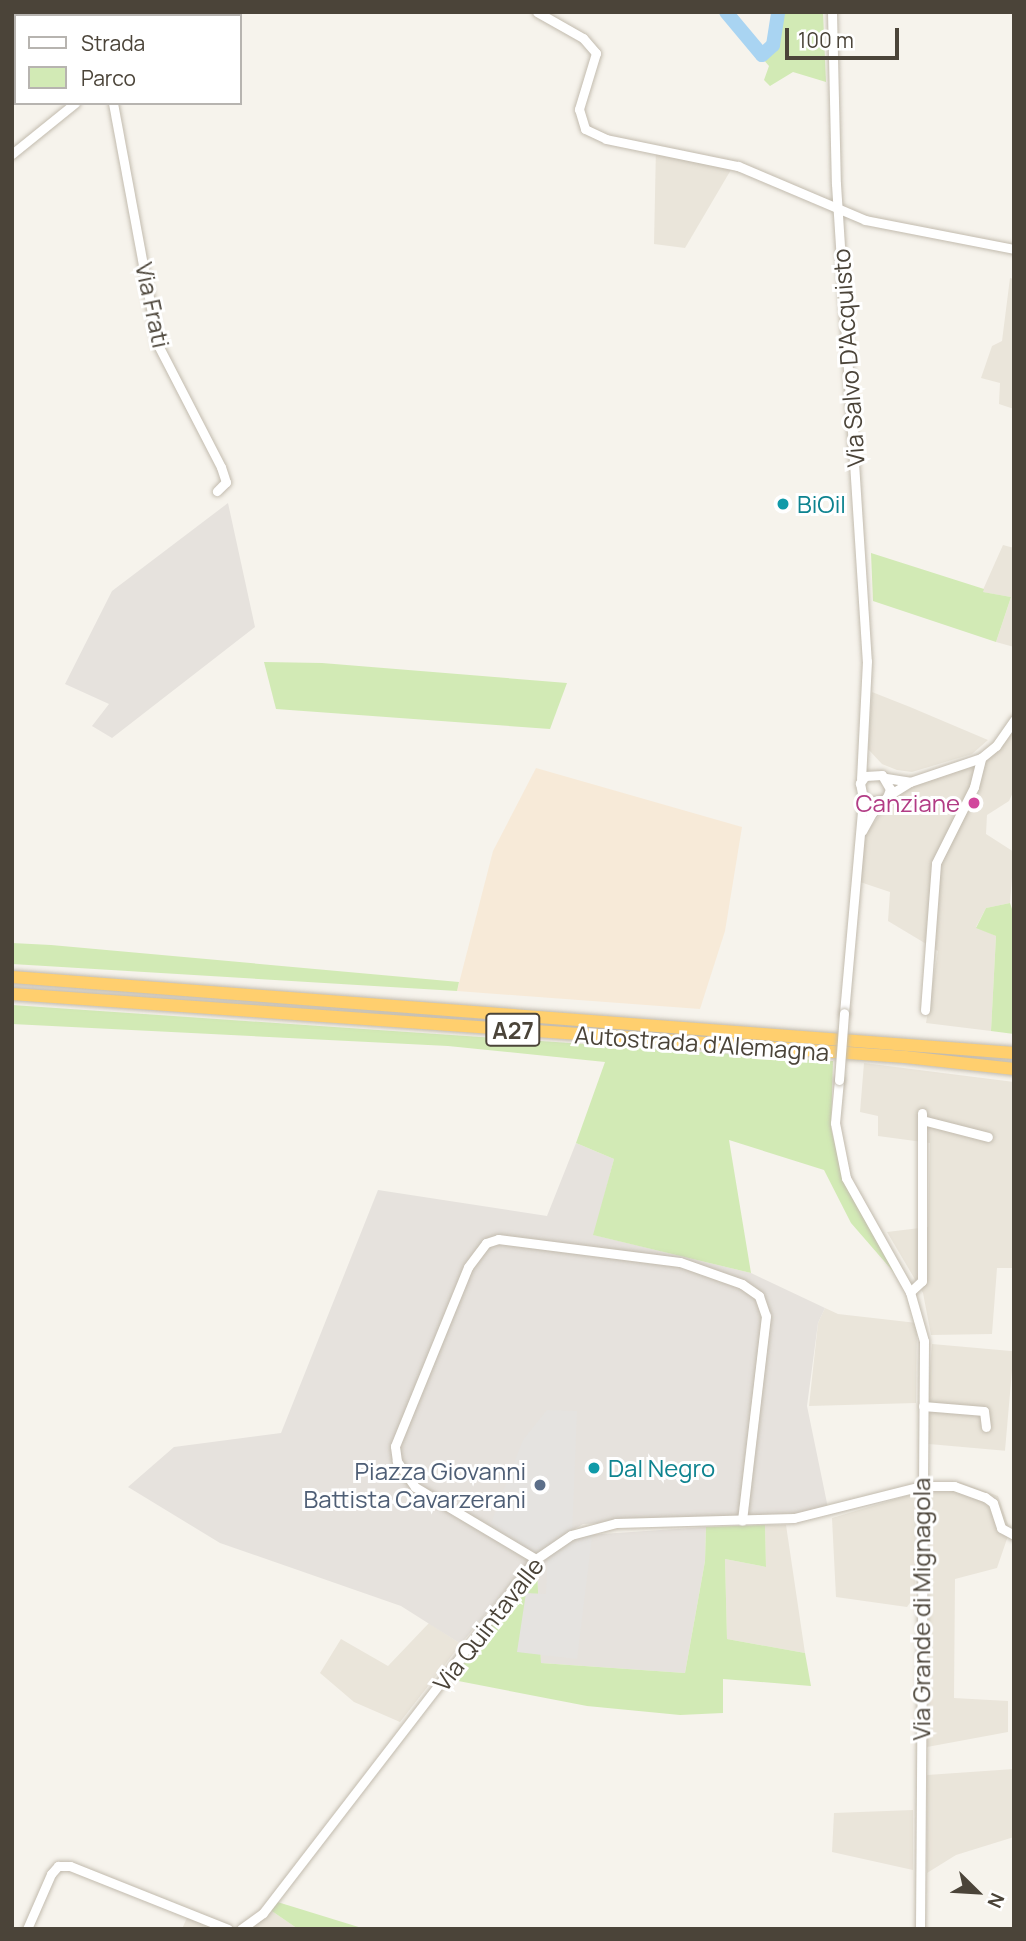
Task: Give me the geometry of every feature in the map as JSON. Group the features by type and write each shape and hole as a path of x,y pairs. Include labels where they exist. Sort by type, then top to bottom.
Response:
{"highway":[{"name":"Autostrada d'Alemagna","path":"12,977 1014,1053"},
{"name":"Autostrada d'Alemagna","path":"12,994 905,1057 1014,1069"}],"street":[{"path":"537,12 583,38 596,53 579,109 585,130 606,139 737,166 838,211 1014,249"},
{"name":"Via Salvo D'Acquisto","path":"832,12 838,211 867,661 861,746 863,798 835,1124 846,1178 910,1292"},
{"path":"12,154 73,105"},
{"name":"Via Frati","path":"113,105 158,345 221,467 226,482 217,491"},
{"path":"863,798 885,799 910,782 981,758 996,746 1014,720"},
{"path":"861,746 866,762 882,776 890,789 885,799"},
{"path":"925,1010 936,863 974,787 981,758"},
{"path":"861,779 882,776 910,782"},
{"name":"Via Salvo D'Acquisto","path":"857,846 867,821 885,799"},
{"path":"910,1292 922,1281 922,1117 988,1137"},
{"path":"536,1559 415,1487 397,1461 395,1446 468,1267 486,1243 498,1238 680,1262 742,1284 759,1296 765,1316 742,1521"},
{"name":"Via Grande di Mignagola","path":"910,1292 924,1341 920,1929"},
{"path":"923,1406 984,1411 986,1427"},
{"name":"Via Quintavalle","path":"241,1929 270,1905 536,1559 571,1535 616,1523 742,1521 823,1513 921,1486 954,1486 985,1496 993,1503 1001,1528 1014,1535"},
{"path":"27,1929 51,1874 58,1867 71,1866 228,1929"}],"shaded area":[{"path":"656,147 732,168 685,248 654,244"},
{"path":"1010,278 1014,279 1014,409 999,404 1000,383 981,378 992,346 1002,341"},
{"path":"228,503 255,627 112,738 92,726 109,704 65,684 112,591"},
{"path":"1003,545 1014,548 1014,647 996,642 1011,597 982,592"},
{"path":"872,692 988,740 972,754 912,772 882,764 868,749"},
{"path":"1014,713 1014,790 1009,801 987,815 986,834 1014,852 1010,903 986,908 976,927 996,936 991,1031 926,1023 938,951 888,921 890,892 860,882 864,836 891,800 913,784 975,765 998,745"},
{"path":"536,768 742,827 725,931 700,1009 457,991 493,851"},
{"path":"864,1063 1014,1082 1014,1268 997,1268 992,1334 931,1335 923,1293 887,1232 928,1227 930,1143 878,1136 878,1116 860,1112"},
{"path":"576,1143 614,1159 594,1235 751,1273 825,1308 818,1323 807,1406 828,1508 804,1513 583,1524 536,1552 461,1644 401,1606 220,1543 128,1487 174,1447 281,1433 378,1190 547,1216"},
{"path":"825,1308 838,1314 917,1323 916,1403 809,1406 818,1323"},
{"path":"932,1344 1014,1351 1005,1451 923,1444"},
{"path":"547,1410 577,1411 572,1534 593,1528 577,1659 517,1652 526,1593 546,1594 548,1550 535,1561 488,1531 523,1440"},
{"path":"960,1482 998,1496 1010,1530 997,1568 955,1579 954,1698 1008,1701 1008,1732 927,1747 930,1484"},
{"path":"916,1493 915,1596 907,1607 836,1597 832,1518"},
{"path":"765,1525 786,1525 805,1653 727,1639 725,1559 766,1567"},
{"path":"706,1527 705,1561 685,1673 541,1663 537,1567 558,1549 587,1535"},
{"path":"429,1623 461,1644 400,1722 354,1702 320,1673 341,1639 388,1666"},
{"path":"1014,1769 1014,1837 956,1855 927,1873 927,1775"},
{"path":"913,1810 913,1870 832,1852 834,1813"},
{"path":"266,1907 298,1929 182,1929 189,1913 231,1928 244,1928"}],"green space":[{"path":"776,12 823,12 826,82 793,72 770,86 764,80 769,66 754,49 767,45"},
{"path":"871,553 984,589 983,592 1011,597 996,642 873,601"},
{"path":"264,662 322,663 567,683 550,729 276,709"},
{"path":"1010,903 1014,915 1014,1034 991,1031 996,936 976,928 986,908"},
{"path":"12,943 459,982 457,991 12,964"},
{"path":"12,1005 833,1061 831,1128 844,1182 904,1284 851,1223 824,1170 729,1140 751,1273 593,1235 614,1159 576,1143 605,1062 448,1046 12,1024"},
{"path":"765,1525 766,1567 725,1559 727,1639 805,1653 811,1686 723,1679 723,1713 680,1715 587,1706 448,1679 537,1567 541,1663 685,1673 705,1561 706,1527"},
{"path":"271,1900 365,1929 298,1929 266,1907"}],"waterway":[{"path":"726,12 762,55 773,45 778,12"}],"railway":[{"path":"12,78 14,70"}],"place":[{"name":"BiOil","path":"783,504"},
{"name":"Canziane","path":"974,803"},
{"name":"Dal Negro","path":"594,1468"},
{"name":"Piazza Giovanni Battista Cavarzerani","path":"540,1485"}]}
